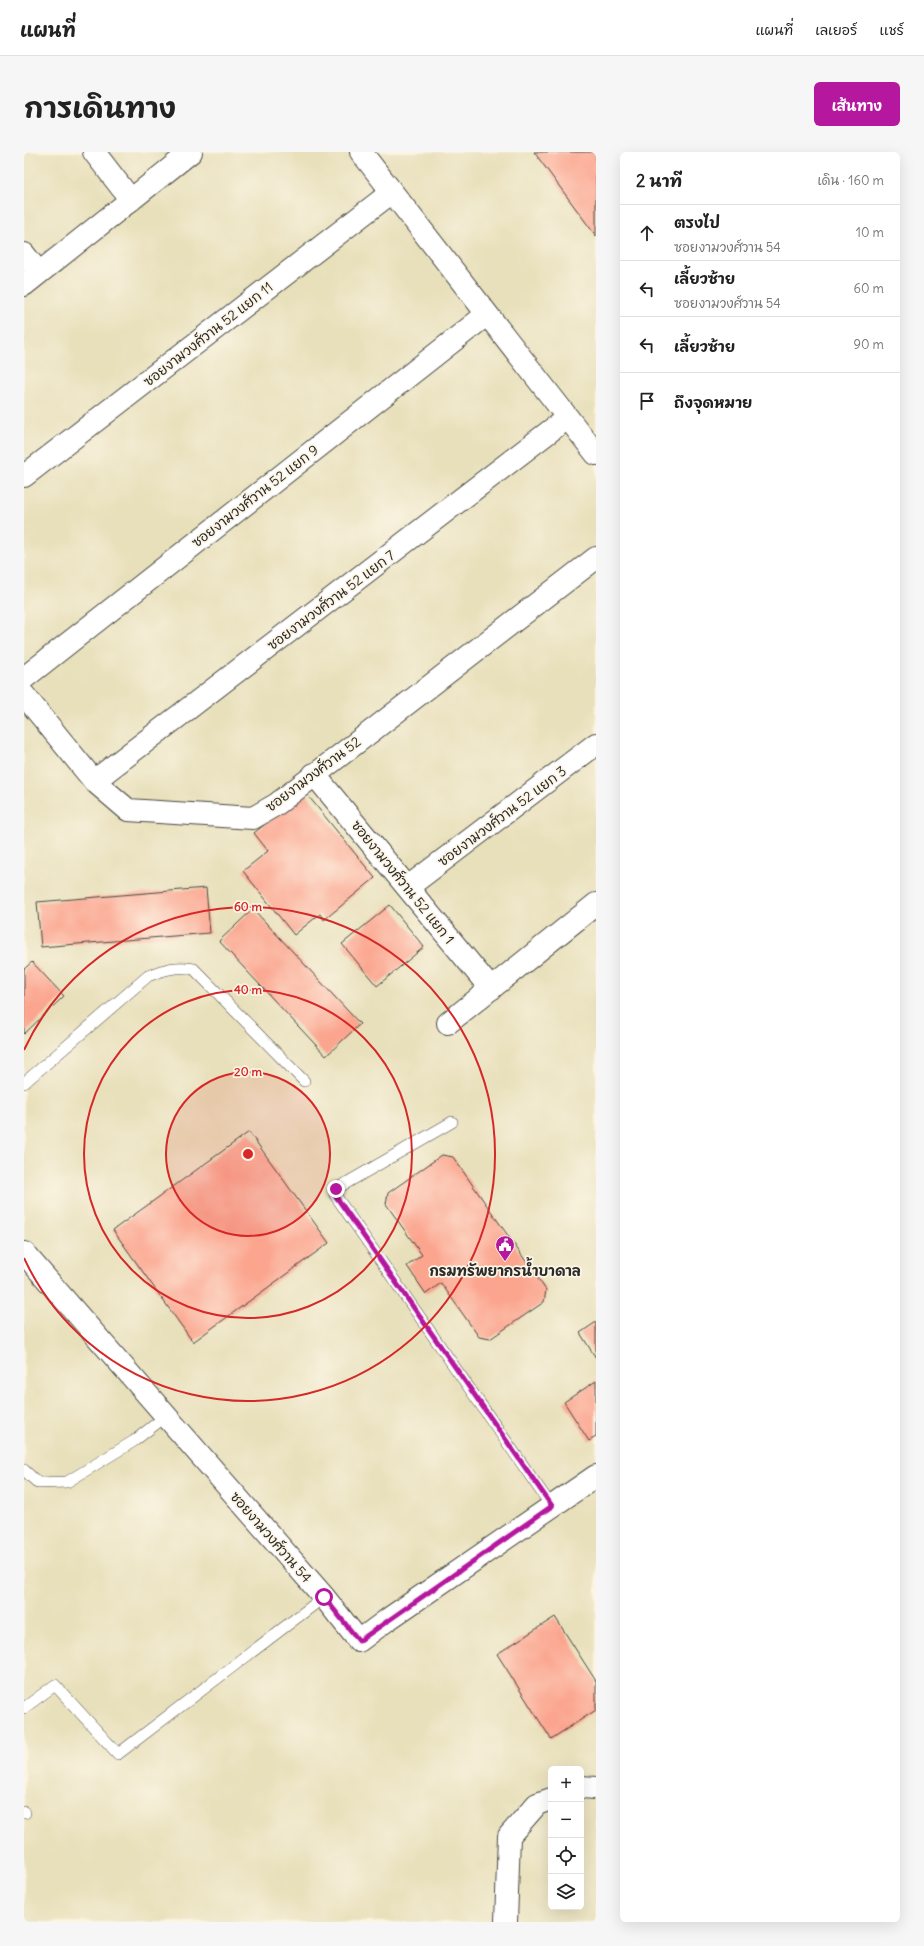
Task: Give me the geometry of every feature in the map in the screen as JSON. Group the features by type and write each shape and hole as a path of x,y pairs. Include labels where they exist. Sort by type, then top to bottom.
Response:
{"street":[{"path":"94,152 131,200"},
{"path":"24,254 32,279 191,152"},
{"path":"361,152 486,315 596,454"},
{"name":"ซอยงามวงศ์วาน 52 แยก 11","path":"24,476 392,192"},
{"name":"ซอยงามวงศ์วาน 52 แยก 9","path":"24,678 486,315"},
{"name":"ซอยงามวงศ์วาน 52 แยก 7","path":"94,781 567,418"},
{"name":"ซอยงามวงศ์วาน 52","path":"24,695 94,781 128,810 254,818 277,804 596,558"},
{"name":"ซอยงามวงศ์วาน 52 แยก 3","path":"408,887 596,744"},
{"name":"ซอยงามวงศ์วาน 52 แยก 1","path":"314,774 491,989"},
{"path":"448,1024 596,904"},
{"name":"ซอยงามวงศ์วาน 54","path":"24,1253 324,1597 359,1641 596,1476"},
{"path":"584,1787 596,1788"},
{"path":"506,1922 509,1836 537,1804 548,1800"}],"lane":[{"path":"24,1083 148,976 169,968 194,970 304,1081"},
{"path":"452,1122 336,1189 335,1195 552,1506"},
{"path":"24,1470 38,1483 67,1482 134,1441 166,1416"},
{"path":"24,1708 55,1685 118,1754 324,1597"}],"building":[{"path":"534,152 596,152 596,236"},
{"path":"305,792 375,878 324,920 320,914 294,935 243,871 268,851 254,833"},
{"path":"206,888 210,933 41,947 37,902"},
{"path":"390,905 424,947 377,986 342,944"},
{"path":"253,909 360,1024 326,1056 219,941"},
{"path":"32,962 64,996 24,1034 24,969"},
{"path":"249,1132 329,1243 193,1342 113,1230"},
{"path":"442,1155 453,1157 546,1290 544,1302 490,1339 479,1337 441,1283 426,1294 407,1266 422,1255 386,1204 388,1193"},
{"path":"596,1322 596,1358 580,1333"},
{"path":"596,1381 596,1437 589,1441 564,1402"},
{"path":"555,1617 596,1681 596,1710 551,1739 497,1654"}],"place":[{"name":"กรมทรัพยากรน้ำบาดาล","path":"505,1262"}],"route":[{"path":"324,1597 359,1641 552,1506 335,1195 334,1192 336,1189"}]}
